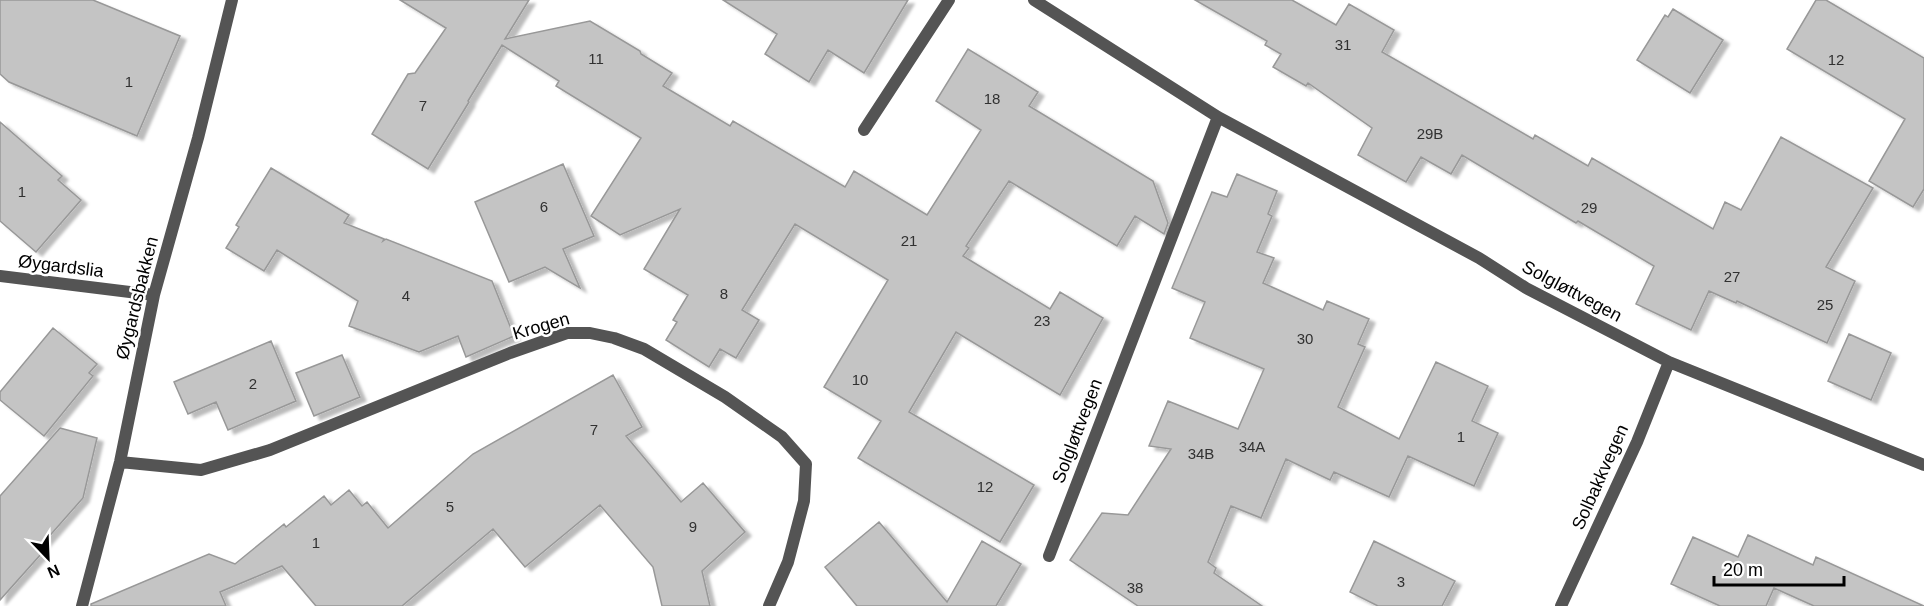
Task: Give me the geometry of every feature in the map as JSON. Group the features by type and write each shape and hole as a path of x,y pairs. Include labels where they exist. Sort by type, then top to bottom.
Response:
{"street":[{"name":"Øygardsbakken","path":"82,606 120,462 154,295 198,138 232,0"},
{"path":"864,129 949,0"},
{"name":"Solgløttvegen","path":"1034,0 1218,117 1479,258 1526,288 1669,362 1924,465"},
{"name":"Solgløttvegen","path":"1049,556 1218,117"},
{"name":"Øygardslia","path":"0,276 154,295"},
{"name":"Krogen","path":"120,462 201,470 210,468 280,446 529,346 567,333 590,333 614,338 644,349 725,397 782,437 806,465 804,501 788,562 769,606"},
{"name":"Solbakkvegen","path":"1561,606 1637,442 1669,362"}],"building":[{"path":"0,0 93,0 180,36 137,136 9,82 0,74"},
{"path":"400,0 529,0 505,39 590,21 672,73 663,86 730,126 733,121 845,187 854,171 927,215 981,130 936,101 968,49 1038,92 1029,106 1153,181 1168,223 1164,234 1135,216 1117,246 1009,181 966,246 969,248 963,256 1050,309 1060,292 1103,318 1060,395 956,332 909,412 1034,485 1000,542 858,458 881,421 824,387 888,280 795,224 742,310 759,320 736,358 720,349 709,367 666,340 677,322 673,320 688,295 644,269 680,209 620,235 591,216 641,138 556,86 559,81 502,45 428,169 372,134 408,74 415,73 446,28"},
{"path":"723,0 908,0 864,73 828,50 809,82 765,54 777,34"},
{"path":"1195,0 1292,0 1336,25 1349,4 1394,30 1382,52 1533,139 1535,135 1588,166 1592,158 1713,229 1725,202 1741,210 1781,137 1873,188 1826,267 1855,281 1827,343 1737,301 1736,303 1709,291 1691,330 1636,304 1654,266 1578,221 1576,223 1462,155 1451,174 1421,157 1406,182 1358,155 1372,128 1308,83 1306,86 1273,67 1281,54 1265,45 1267,41"},
{"path":"1816,0 1826,0 1924,58 1924,189 1913,207 1869,181 1905,119 1787,49"},
{"path":"1673,9 1723,40 1690,93 1637,60 1665,15 1668,17"},
{"path":"0,122 62,176 58,180 81,200 36,252 0,221"},
{"path":"563,164 594,236 563,249 580,288 545,267 509,282 475,202"},
{"path":"271,168 349,215 344,223 384,239 383,241 386,239 492,281 514,336 466,357 458,336 419,352 349,326 358,301 277,250 264,271 226,248 239,227 236,225"},
{"path":"1237,174 1277,191 1268,214 1272,216 1257,252 1274,258 1263,283 1323,310 1327,301 1369,319 1358,344 1365,347 1338,407 1399,439 1436,362 1488,386 1472,421 1498,433 1474,486 1408,456 1389,497 1334,472 1330,480 1286,459 1261,518 1231,506 1208,562 1216,568 1214,573 1262,606 1138,606 1070,560 1102,513 1128,515 1171,449 1149,446 1168,401 1238,429 1264,369 1190,338 1205,302 1172,288 1212,192 1227,197"},
{"path":"53,328 97,364 89,373 93,376 44,436 0,400 0,392"},
{"path":"1849,334 1891,353 1871,400 1828,381"},
{"path":"271,341 296,401 228,430 216,402 188,414 174,382"},
{"path":"342,355 360,397 314,416 296,373"},
{"path":"613,375 642,427 626,436 681,502 703,483 745,532 702,571 710,606 662,606 653,567 600,505 525,567 493,529 402,606 316,606 282,566 220,592 226,606 91,606 91,604 209,554 235,564 284,524 286,527 324,496 331,505 349,490 362,506 367,502 388,528 473,454"},
{"path":"60,428 97,438 83,498 38,549 42,553 0,600 0,496"},
{"path":"879,522 947,602 982,541 1021,564 996,606 857,606 825,567"},
{"path":"1748,535 1813,565 1816,557 1924,606 1814,606 1774,588 1766,606 1720,606 1671,584 1693,537 1738,557"},
{"path":"1374,541 1455,581 1442,606 1378,606 1350,592"}]}
